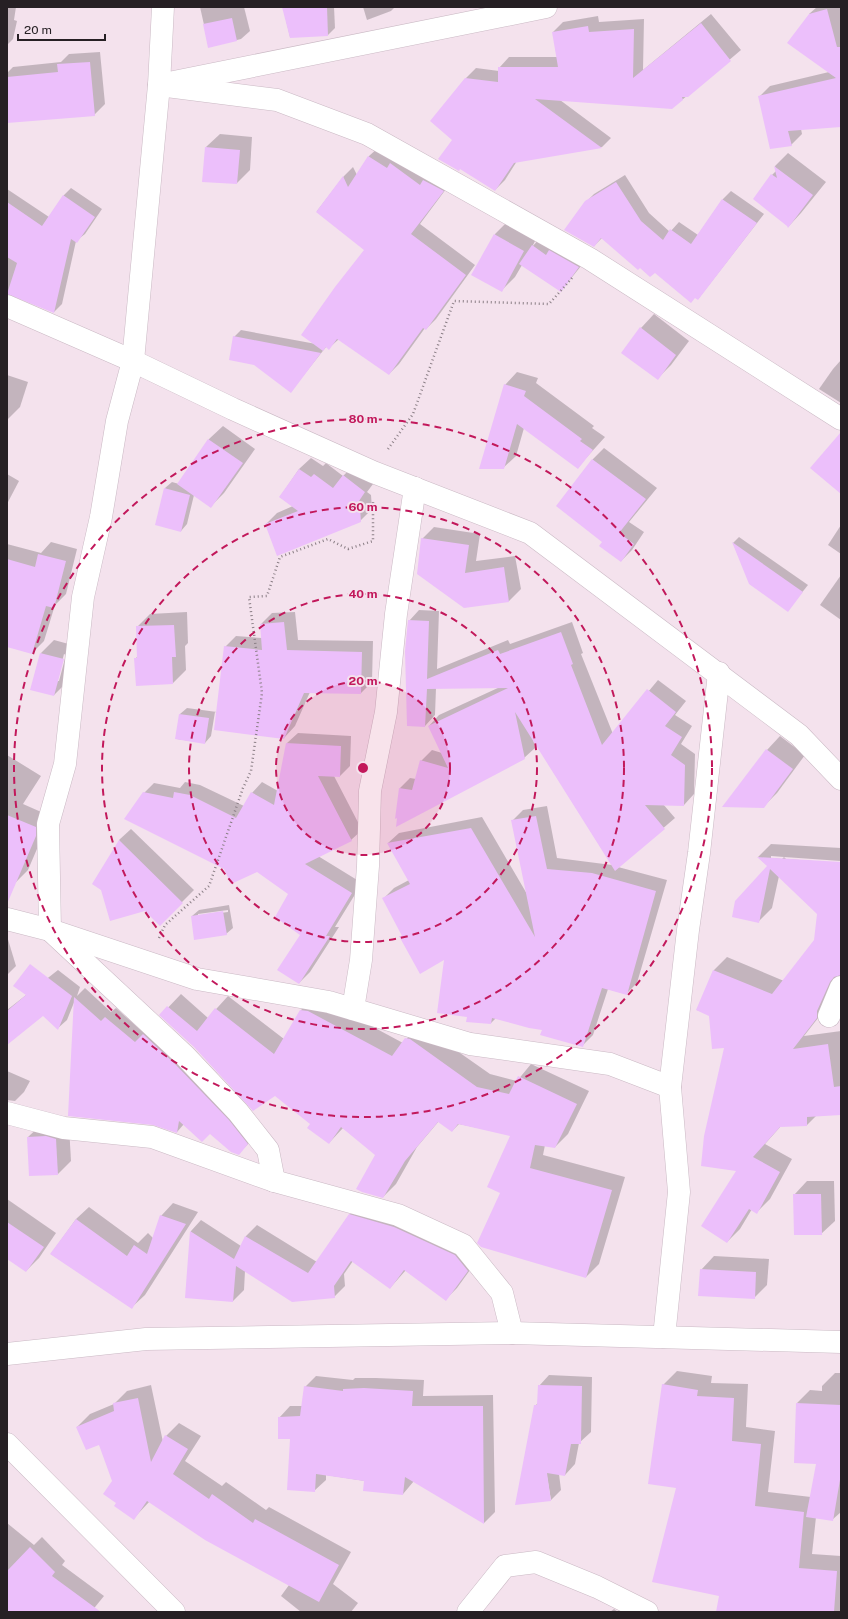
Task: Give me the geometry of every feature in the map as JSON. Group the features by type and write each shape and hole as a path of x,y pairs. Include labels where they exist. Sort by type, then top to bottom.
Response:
{"street":[{"path":"163,7 159,85 133,362 117,421 101,517 83,597 65,764 48,824 50,930 185,1056 238,1112 268,1150 274,1181"},
{"path":"159,85 546,7"},
{"path":"159,85 277,100 367,134 590,259 841,418"},
{"path":"7,306 373,472 530,533 719,673 799,735 841,779"},
{"path":"353,1009 361,960 368,866 370,791 386,712 396,614 415,488"},
{"path":"664,1337 679,1192 670,1087 688,930 699,853 719,673"},
{"path":"7,919 50,930 196,979 329,1002 470,1044 610,1064 670,1087"},
{"path":"829,1016 841,987"},
{"path":"7,1113 64,1128 152,1137 274,1181 398,1215 463,1246 502,1293 512,1333"},
{"path":"7,1354 146,1339 512,1333 841,1342"},
{"path":"7,1444 174,1612"},
{"path":"468,1612 505,1566 536,1562 597,1587 647,1612"}],"path":[{"path":"149,963 165,925 209,886 243,788 251,771 262,693 249,597 267,596 280,557 328,539 348,549 373,541 373,472 413,414 454,301 549,304 590,259"}],"building":[{"path":"282,7 327,7 328,36 290,38"},
{"path":"827,9 837,47 841,47 841,127 788,131 792,146 770,149 758,96 836,78 787,43 809,14"},
{"path":"232,18 237,41 208,48 203,24"},
{"path":"701,23 731,61 688,97 682,97 683,100 672,109 535,99 602,148 514,163 495,191 460,169 459,171 438,159 452,140 430,121 465,78 498,82 498,67 558,67 552,32 588,26 589,32 634,29 633,78"},
{"path":"90,62 95,116 7,123 7,77 58,72 57,64"},
{"path":"205,147 240,150 237,184 202,182"},
{"path":"368,156 387,168 390,163 420,185 423,180 444,191 411,234 466,275 426,330 423,328 389,375 337,339 329,350 326,347 323,351 301,335 335,287 364,250 316,212 343,176 348,187"},
{"path":"774,166 813,195 788,228 753,199 771,174 777,178"},
{"path":"616,182 641,221 663,240 670,229 691,244 722,199 757,223 698,300 695,298 691,303 655,273 650,277 640,268 638,270 601,238 594,247 564,230 585,201"},
{"path":"63,195 95,217 77,243 71,239 54,313 7,294 17,263 7,257 7,202 42,226"},
{"path":"494,234 524,251 502,292 471,275"},
{"path":"532,245 546,255 549,250 579,267 561,292 519,264"},
{"path":"640,327 676,355 658,380 621,353"},
{"path":"233,336 321,353 291,393 254,365 229,360"},
{"path":"504,384 526,391 524,396 582,439 580,441 593,450 578,469 517,424 504,469 479,469"},
{"path":"841,432 841,494 810,468"},
{"path":"208,439 243,463 211,508 177,484"},
{"path":"592,459 646,499 619,533 634,544 621,562 599,546 602,542 556,506"},
{"path":"299,469 311,477 314,474 333,488 343,475 365,492 357,504 360,507 361,522 277,556 265,524 298,511 279,497"},
{"path":"164,488 190,495 181,532 155,525"},
{"path":"421,538 469,545 465,573 504,567 509,602 464,608 417,574"},
{"path":"732,542 803,592 788,612 749,584"},
{"path":"38,554 66,561 54,608 46,606 32,654 7,647 7,559 35,567"},
{"path":"408,620 429,621 427,679 498,650 500,654 561,632 573,664 571,665 602,745 647,689 676,712 665,726 682,737 671,755 685,765 684,806 645,805 665,829 615,871 515,712 525,759 396,827 397,818 395,819 399,788 412,790 420,760 448,768 428,726 508,688 427,689 425,727 407,726 405,651"},
{"path":"284,622 287,650 362,652 361,694 304,693 284,739 214,730 224,646 262,650 260,624"},
{"path":"174,625 176,657 172,657 173,684 136,686 134,658 137,658 136,626"},
{"path":"40,653 64,659 54,696 30,690"},
{"path":"179,714 209,718 205,744 175,739"},
{"path":"286,743 341,746 340,777 318,776 352,841 305,864 352,893 326,936 330,936 299,984 277,970 300,935 275,917 288,894 257,872 231,884 224,869 124,819 143,792 173,798 174,792 190,795 236,818 251,792 274,805"},
{"path":"766,749 793,769 764,808 722,807"},
{"path":"7,815 36,827 36,836 7,904"},
{"path":"536,816 547,869 592,873 656,891 627,995 602,988 583,1047 540,1035 542,1030 492,1018 491,1024 466,1022 467,1017 437,1013 444,960 420,974 399,936 402,936 382,898 410,884 387,843 471,828 535,937 511,820"},
{"path":"119,840 183,903 160,926 145,911 110,921 101,890 92,884"},
{"path":"757,857 841,862 841,975 834,977 830,982 817,1011 817,1018 793,1049 828,1044 834,1087 841,1086 841,1115 807,1117 807,1126 780,1127 753,1157 780,1172 757,1214 749,1209 727,1243 701,1226 736,1171 701,1166 704,1136 724,1048 712,1049 709,1016 696,1010 713,970 772,994 814,940 817,914 770,869 759,923 732,917 735,901 767,866"},
{"path":"223,911 227,935 194,940 191,916"},
{"path":"30,964 72,996 58,1030 43,1016 7,1045 7,1011 26,995 13,986"},
{"path":"74,997 101,1021 105,1017 135,1042 143,1034 176,1065 229,1120 248,1144 239,1155 231,1152 210,1134 202,1142 179,1121 177,1133 153,1125 68,1116"},
{"path":"167,1006 197,1031 215,1008 274,1054 300,1010 308,1011 392,1056 405,1038 410,1039 477,1087 509,1094 518,1076 577,1104 555,1148 535,1145 530,1168 612,1190 586,1278 481,1247 477,1243 500,1193 487,1187 510,1136 458,1124 452,1132 438,1122 405,1161 383,1198 362,1192 356,1189 375,1155 341,1127 329,1144 307,1128 310,1124 275,1096 253,1111 194,1047 159,1015"},
{"path":"46,1136 56,1139 58,1175 29,1176 27,1137"},
{"path":"793,1194 821,1194 822,1235 794,1235"},
{"path":"349,1214 394,1227 455,1255 468,1271 446,1301 404,1270 390,1289 351,1261 334,1286 335,1298 292,1302 236,1266 233,1302 185,1298 190,1231 234,1259 245,1236 308,1273"},
{"path":"160,1215 186,1224 132,1309 50,1254 76,1219 127,1256 134,1245 147,1254"},
{"path":"7,1222 44,1247 26,1272 7,1259"},
{"path":"700,1269 756,1272 755,1299 698,1296"},
{"path":"662,1384 698,1390 697,1396 734,1398 732,1441 761,1444 755,1506 804,1512 799,1568 837,1571 834,1612 716,1612 719,1596 652,1582 676,1488 648,1484"},
{"path":"538,1385 582,1386 581,1444 571,1444 565,1476 547,1473 551,1501 515,1505 534,1405 537,1405"},
{"path":"304,1386 343,1391 343,1389 364,1388 413,1391 412,1406 483,1406 484,1524 405,1477 403,1495 363,1491 364,1481 316,1474 315,1492 287,1490 290,1439 278,1439 278,1417 300,1416"},
{"path":"138,1398 151,1462 165,1435 188,1449 173,1474 209,1499 212,1494 253,1523 255,1519 339,1565 319,1602 205,1540 147,1501 134,1520 114,1506 116,1503 103,1494 112,1481 99,1445 86,1450 76,1427 114,1411 113,1403"},
{"path":"796,1403 841,1405 841,1474 833,1521 806,1517 816,1464 794,1463"},
{"path":"30,1547 55,1572 52,1576 101,1612 7,1612 7,1571"}]}
